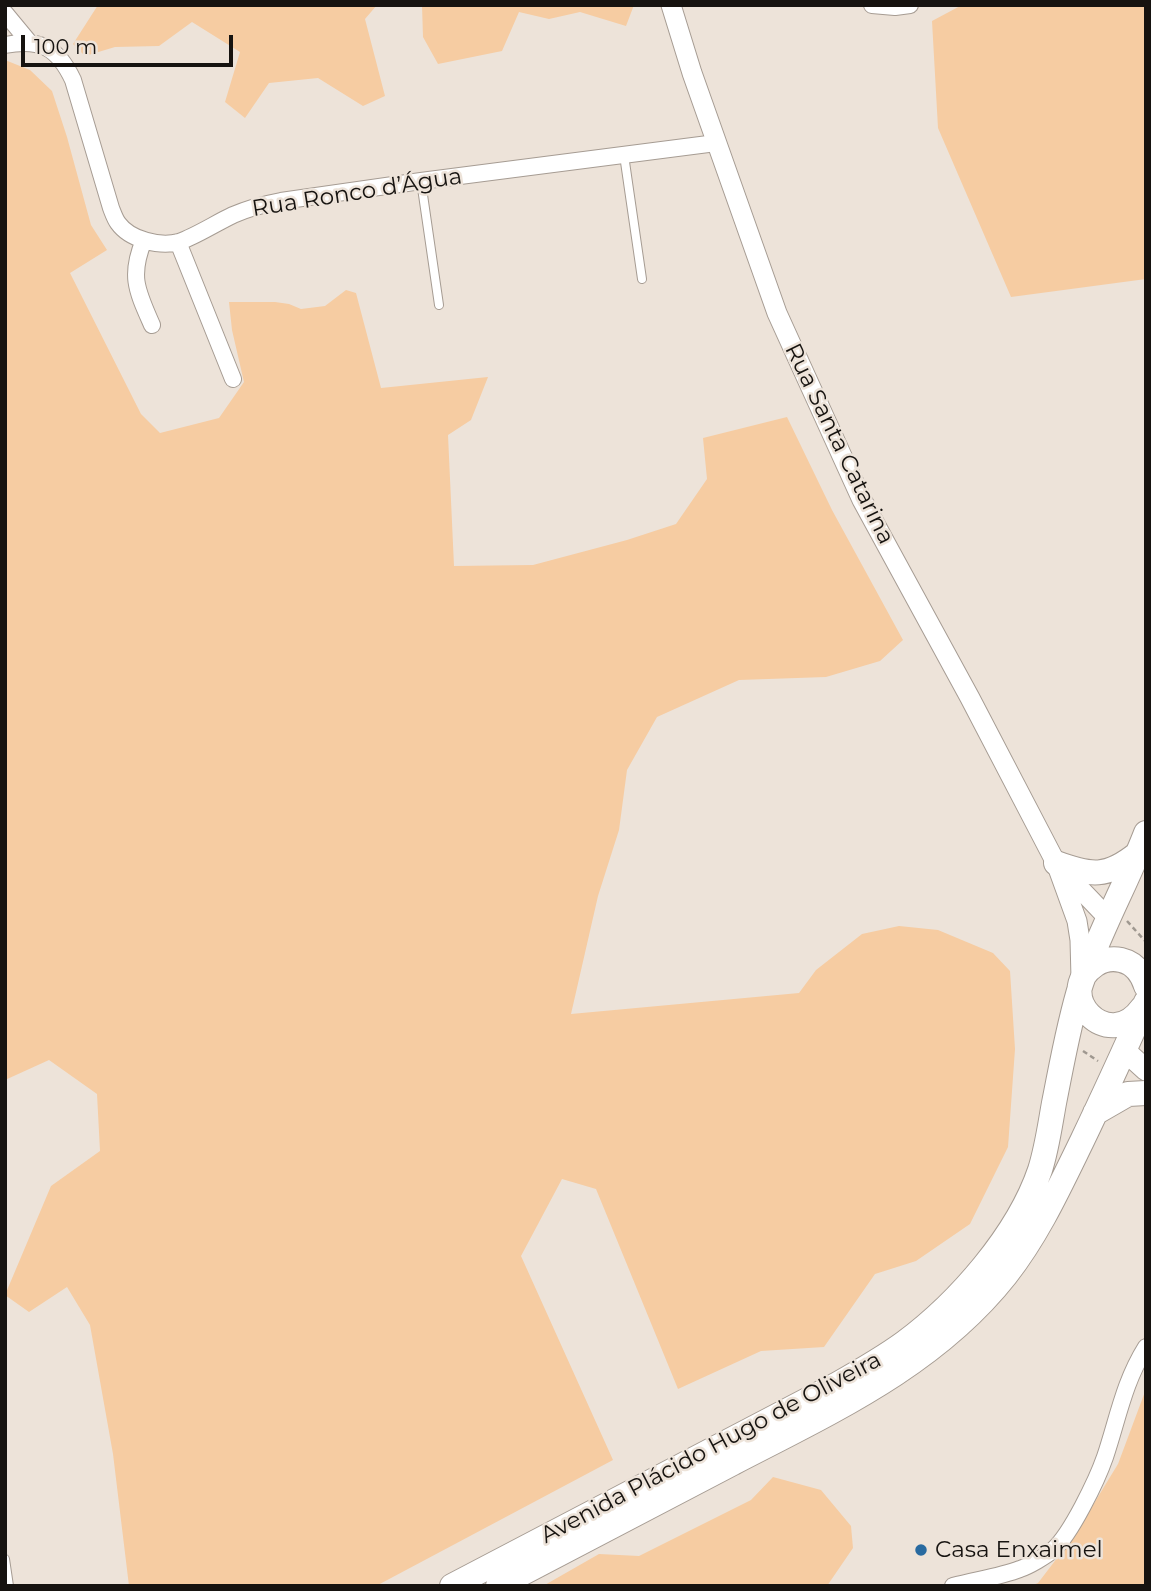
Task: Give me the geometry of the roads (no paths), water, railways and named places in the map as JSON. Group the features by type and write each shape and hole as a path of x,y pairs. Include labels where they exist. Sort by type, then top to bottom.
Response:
{"main road":[{"path":"1056,863 1087,873 1109,871 1122,866 1142,843"},
{"name":"Avenida Plácido Hugo de Oliveira","path":"452,1586 872,1365 939,1314 988,1261 1012,1227 1040,1170 1081,983 1142,843"},
{"name":"Rua Santa Catarina","path":"1108,918 1142,978"},
{"path":"1142,978 1131,964 1121,960 1101,961 1092,966 1086,974 1080,992 1085,1010 1146,1070"},
{"path":"1091,1017 1109,1025 1119,1025 1137,1016 1146,1002"},
{"name":"Avenida Plácido Hugo de Oliveira","path":"498,1586 866,1393 951,1334 1006,1275 1030,1241 1061,1185 1146,1002"},
{"path":"1095,1113 1128,1094 1146,1093"}],"street":[{"name":"Rua Santa Catarina","path":"671,5 716,144 777,313 862,500 1056,863 1077,921 1081,983"},
{"path":"872,5 910,5"},
{"path":"5,13 29,41 51,50 65,63 74,80 111,208 118,223 128,233 144,240 137,257 135,276 138,292 152,325"},
{"path":"5,44 29,41"},
{"name":"Rua Ronco d’Água","path":"144,240 159,243 178,242 259,205 421,181 716,144"},
{"path":"178,242 233,379"},
{"name":"Rua Santa Catarina","path":"1056,863 1108,918"},
{"path":"953,1586 1021,1569 1053,1550 1071,1526 1104,1460 1124,1390 1146,1347"}],"lane":[{"path":"624,155 642,279"},
{"path":"421,181 439,305"},
{"path":"5,1559 9,1586"}],"place":[{"name":"Casa Enxaimel","path":"921,1550"}]}
